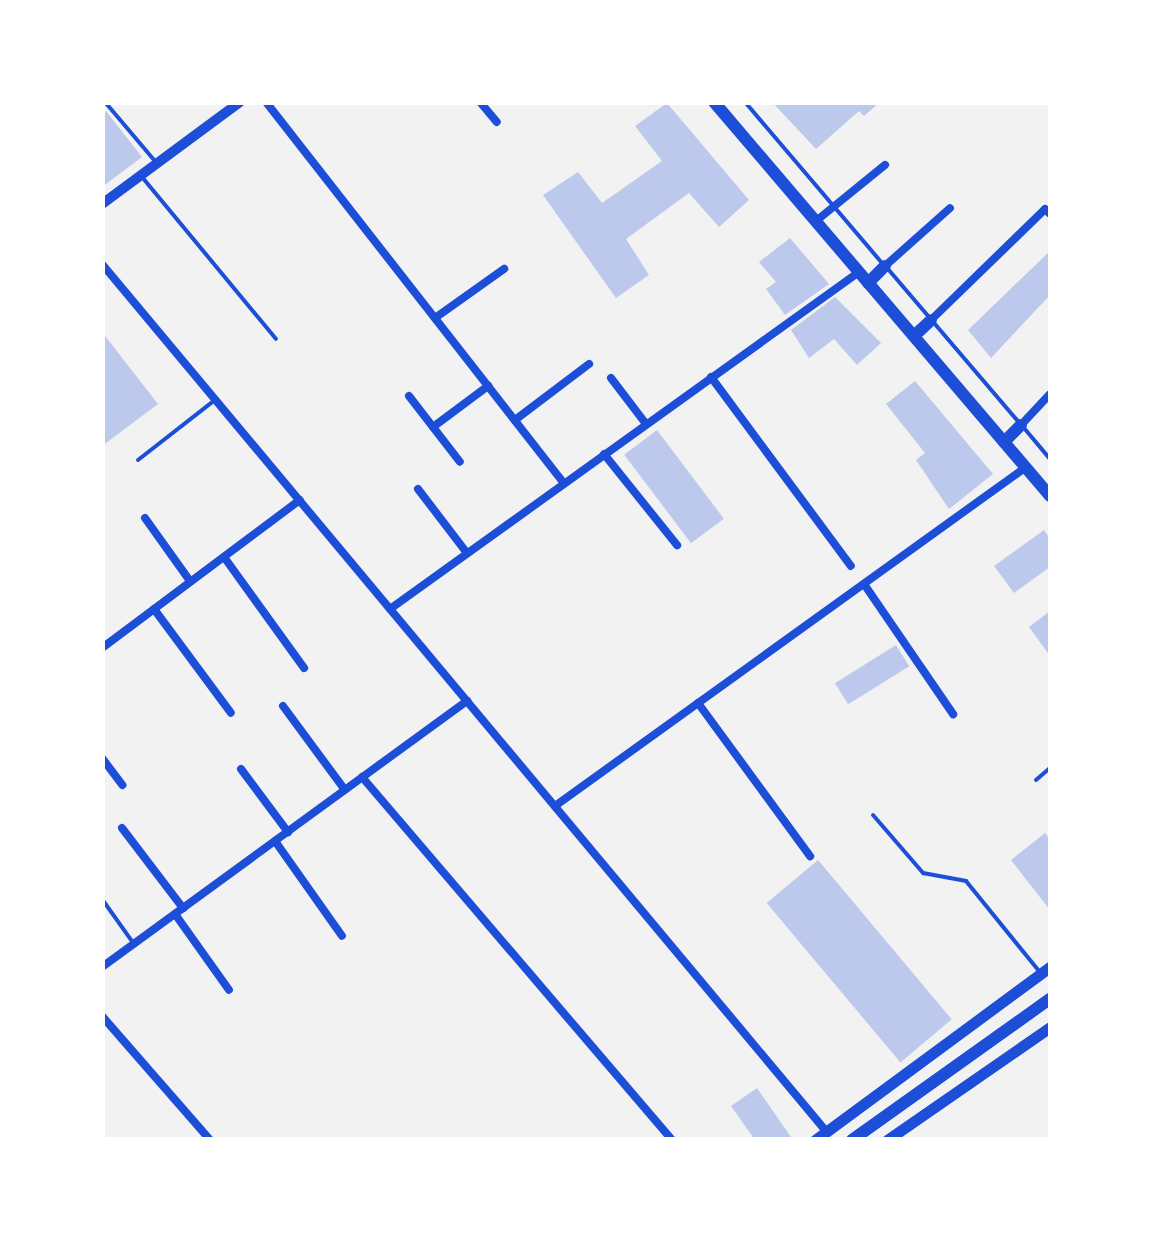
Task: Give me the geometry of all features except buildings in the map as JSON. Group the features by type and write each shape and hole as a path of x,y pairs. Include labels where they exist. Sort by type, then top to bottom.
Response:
{"main road":[{"path":"714,102 1048,490"},
{"path":"864,278 885,266"},
{"path":"914,336 931,320"},
{"path":"1004,442 1021,425"},
{"path":"815,1140 1046,971"},
{"path":"852,1140 1050,999"},
{"path":"887,1140 1050,1027"}],"street":[{"path":"216,102 225,113"},
{"path":"102,204 240,102"},
{"path":"266,102 564,483"},
{"path":"480,102 497,122"},
{"path":"816,222 885,165"},
{"path":"885,266 950,208"},
{"path":"931,320 1046,209 1050,214"},
{"path":"102,264 826,1131"},
{"path":"435,318 504,269"},
{"path":"390,608 711,377 864,278"},
{"path":"515,420 589,364"},
{"path":"711,377 850,566"},
{"path":"611,378 646,424"},
{"path":"433,427 488,386"},
{"path":"1021,425 1050,394"},
{"path":"409,396 460,462"},
{"path":"604,454 676,545"},
{"path":"555,806 1026,467"},
{"path":"418,489 467,553"},
{"path":"102,648 300,500"},
{"path":"145,518 190,581"},
{"path":"224,557 304,668"},
{"path":"864,584 953,714"},
{"path":"154,609 231,713"},
{"path":"102,967 467,700"},
{"path":"698,703 810,856"},
{"path":"283,706 346,790"},
{"path":"102,758 122,785"},
{"path":"241,769 288,832"},
{"path":"362,777 672,1140"},
{"path":"122,828 184,908"},
{"path":"275,841 342,936"},
{"path":"175,914 229,990"},
{"path":"102,1016 210,1140"}],"lane":[{"path":"106,102 157,164"},
{"path":"744,102 1050,459"},
{"path":"141,176 276,339"},
{"path":"138,460 216,399"},
{"path":"1036,780 1050,768"},
{"path":"873,814 923,873 966,882 1046,971"},
{"path":"102,899 134,944"}]}
